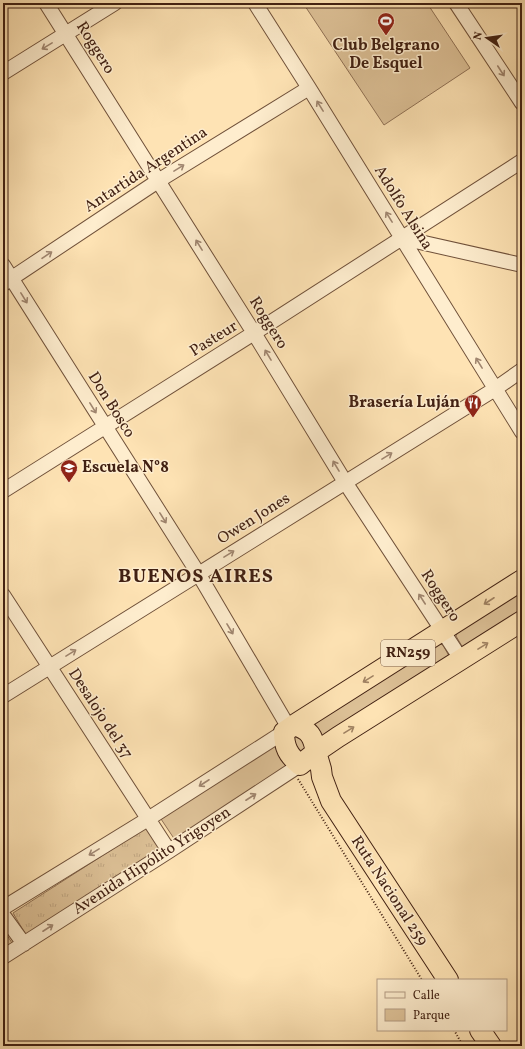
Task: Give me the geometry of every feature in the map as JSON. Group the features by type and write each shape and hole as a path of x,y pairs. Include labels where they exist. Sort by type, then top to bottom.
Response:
{"highway":[{"name":"RN259","path":"289,728 522,580"},
{"name":"Avenida Hipólito Yrigoyen","path":"305,761 522,621"},
{"path":"289,728 305,728 312,736 305,761 293,759 284,744 289,728"},
{"name":"Ruta Nacional 259","path":"305,761 447,979"},
{"path":"481,1031 491,1046"}],"street":[{"name":"Roggero","path":"46,3 254,333 345,482 461,659"},
{"path":"3,73 115,3"},
{"name":"Adolfo Alsina","path":"255,3 522,432"},
{"path":"456,3 522,103"},
{"name":"Antartida Argentina","path":"7,282 158,181 309,88"},
{"name":"Pasteur","path":"3,491 254,333 522,161"},
{"path":"402,238 522,265"},
{"name":"Don Bosco","path":"3,265 7,282 105,426 198,573 289,728"},
{"name":"Owen Jones","path":"3,696 495,389 522,370"},
{"name":"Desalojo del 37","path":"3,595 169,851"},
{"path":"3,908 148,819 289,728"},
{"name":"Avenida Hipólito Yrigoyen","path":"3,957 169,851 305,761"},
{"path":"3,915 24,944"}],"path":[{"path":"305,761 421,979"},
{"path":"455,1031 464,1046"}],"green space":[{"name":"Club Belgrano De Esquel","path":"303,3 427,3 470,68 384,125"},
{"path":"522,589 522,616 463,648 456,636 459,629"},
{"path":"437,643 443,645 449,656 323,743 310,726"},
{"path":"301,734 307,754 298,752 292,739 294,735"},
{"path":"275,745 289,767 175,840 161,819"},
{"path":"147,827 160,848 26,935 13,913"},
{"path":"3,929 12,943 3,949"}],"place":[{"name":"Club Belgrano De Esquel","path":"386,36"},
{"name":"Brasería Luján","path":"473,418"},
{"name":"Escuela N°8","path":"69,483"}],"district":[{"name":"BUENOS AIRES","path":"196,577"}]}
